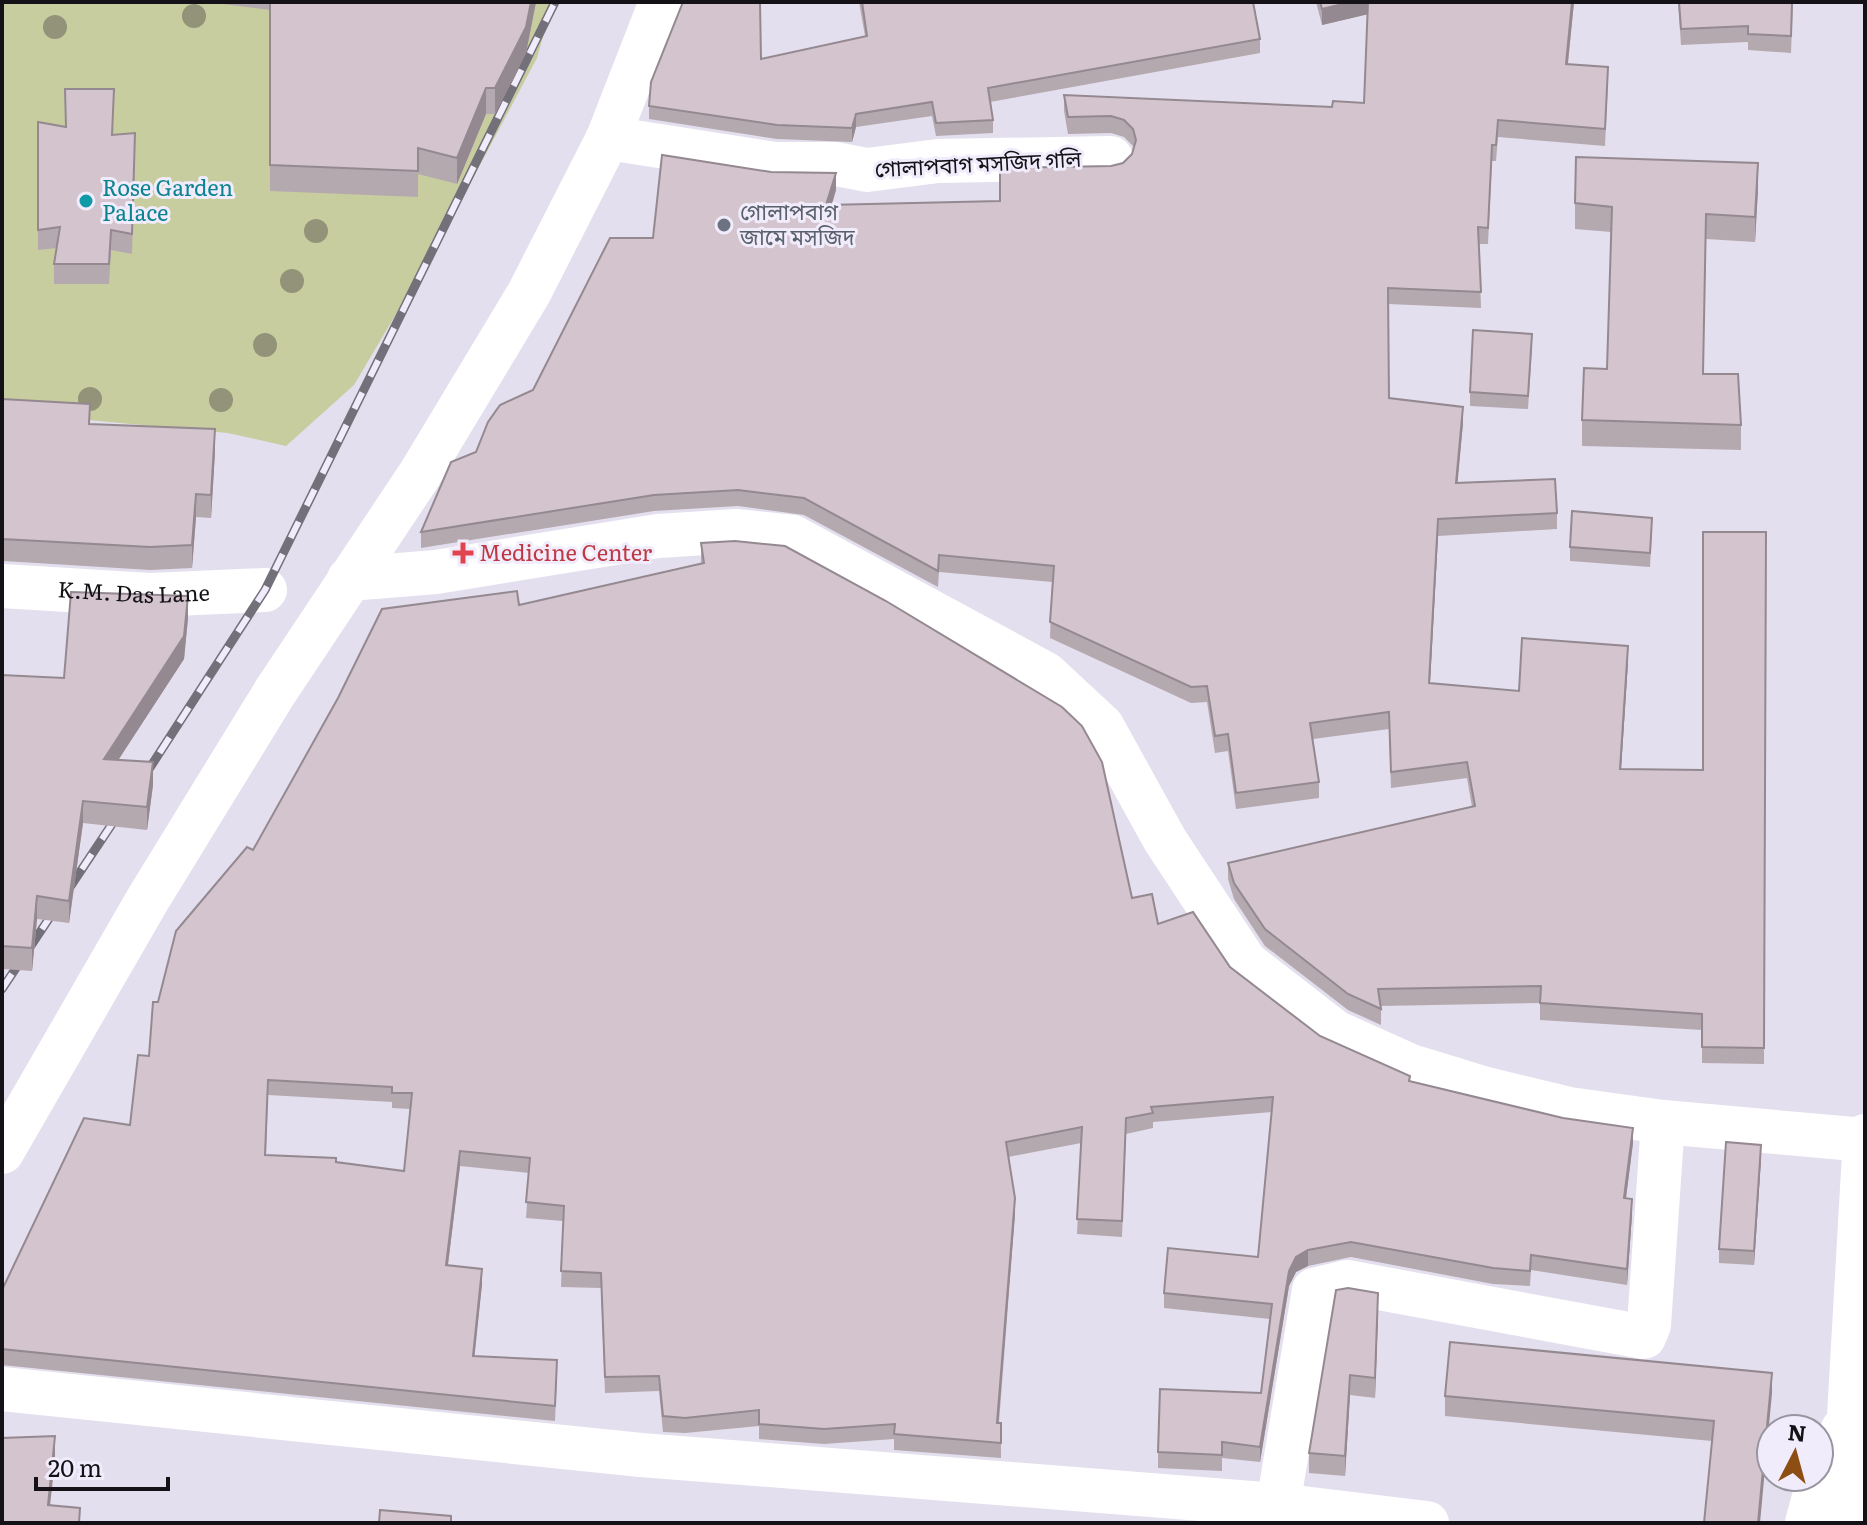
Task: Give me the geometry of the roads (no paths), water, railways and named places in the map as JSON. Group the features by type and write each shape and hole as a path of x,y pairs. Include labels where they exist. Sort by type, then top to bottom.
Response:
{"street":[{"path":"2,1152 148,899 349,579 420,474 529,293 608,138 661,2"},
{"name":"গোলাপবাগ মসজিদ গলি","path":"608,138 775,164 836,164 867,170 938,161 1111,158"},
{"path":"349,579 436,572 658,536 736,531 793,537 1046,674 1102,726 1165,840 1246,963 1335,1032 1411,1066 1486,1089 1569,1109 1864,1156 1849,1416 1848,1512"},
{"name":"K.M. Das Lane","path":"2,586 150,595 265,590"},
{"path":"1278,1505 1314,1290 1347,1282 1644,1337 1649,1325 1663,1122"},
{"path":"2,1389 641,1455 1278,1505 1427,1523"},
{"path":"1807,1523 1818,1482 1849,1416"}],"railway":[{"path":"140,783 265,590 555,2"},
{"path":"2,989 122,809"}],"place":[{"name":"Rose Garden Palace","path":"86,201"},
{"name":"গোলাপবাগ জামে মসজিদ","path":"724,225"},
{"name":"Medicine Center","path":"463,553"}]}
